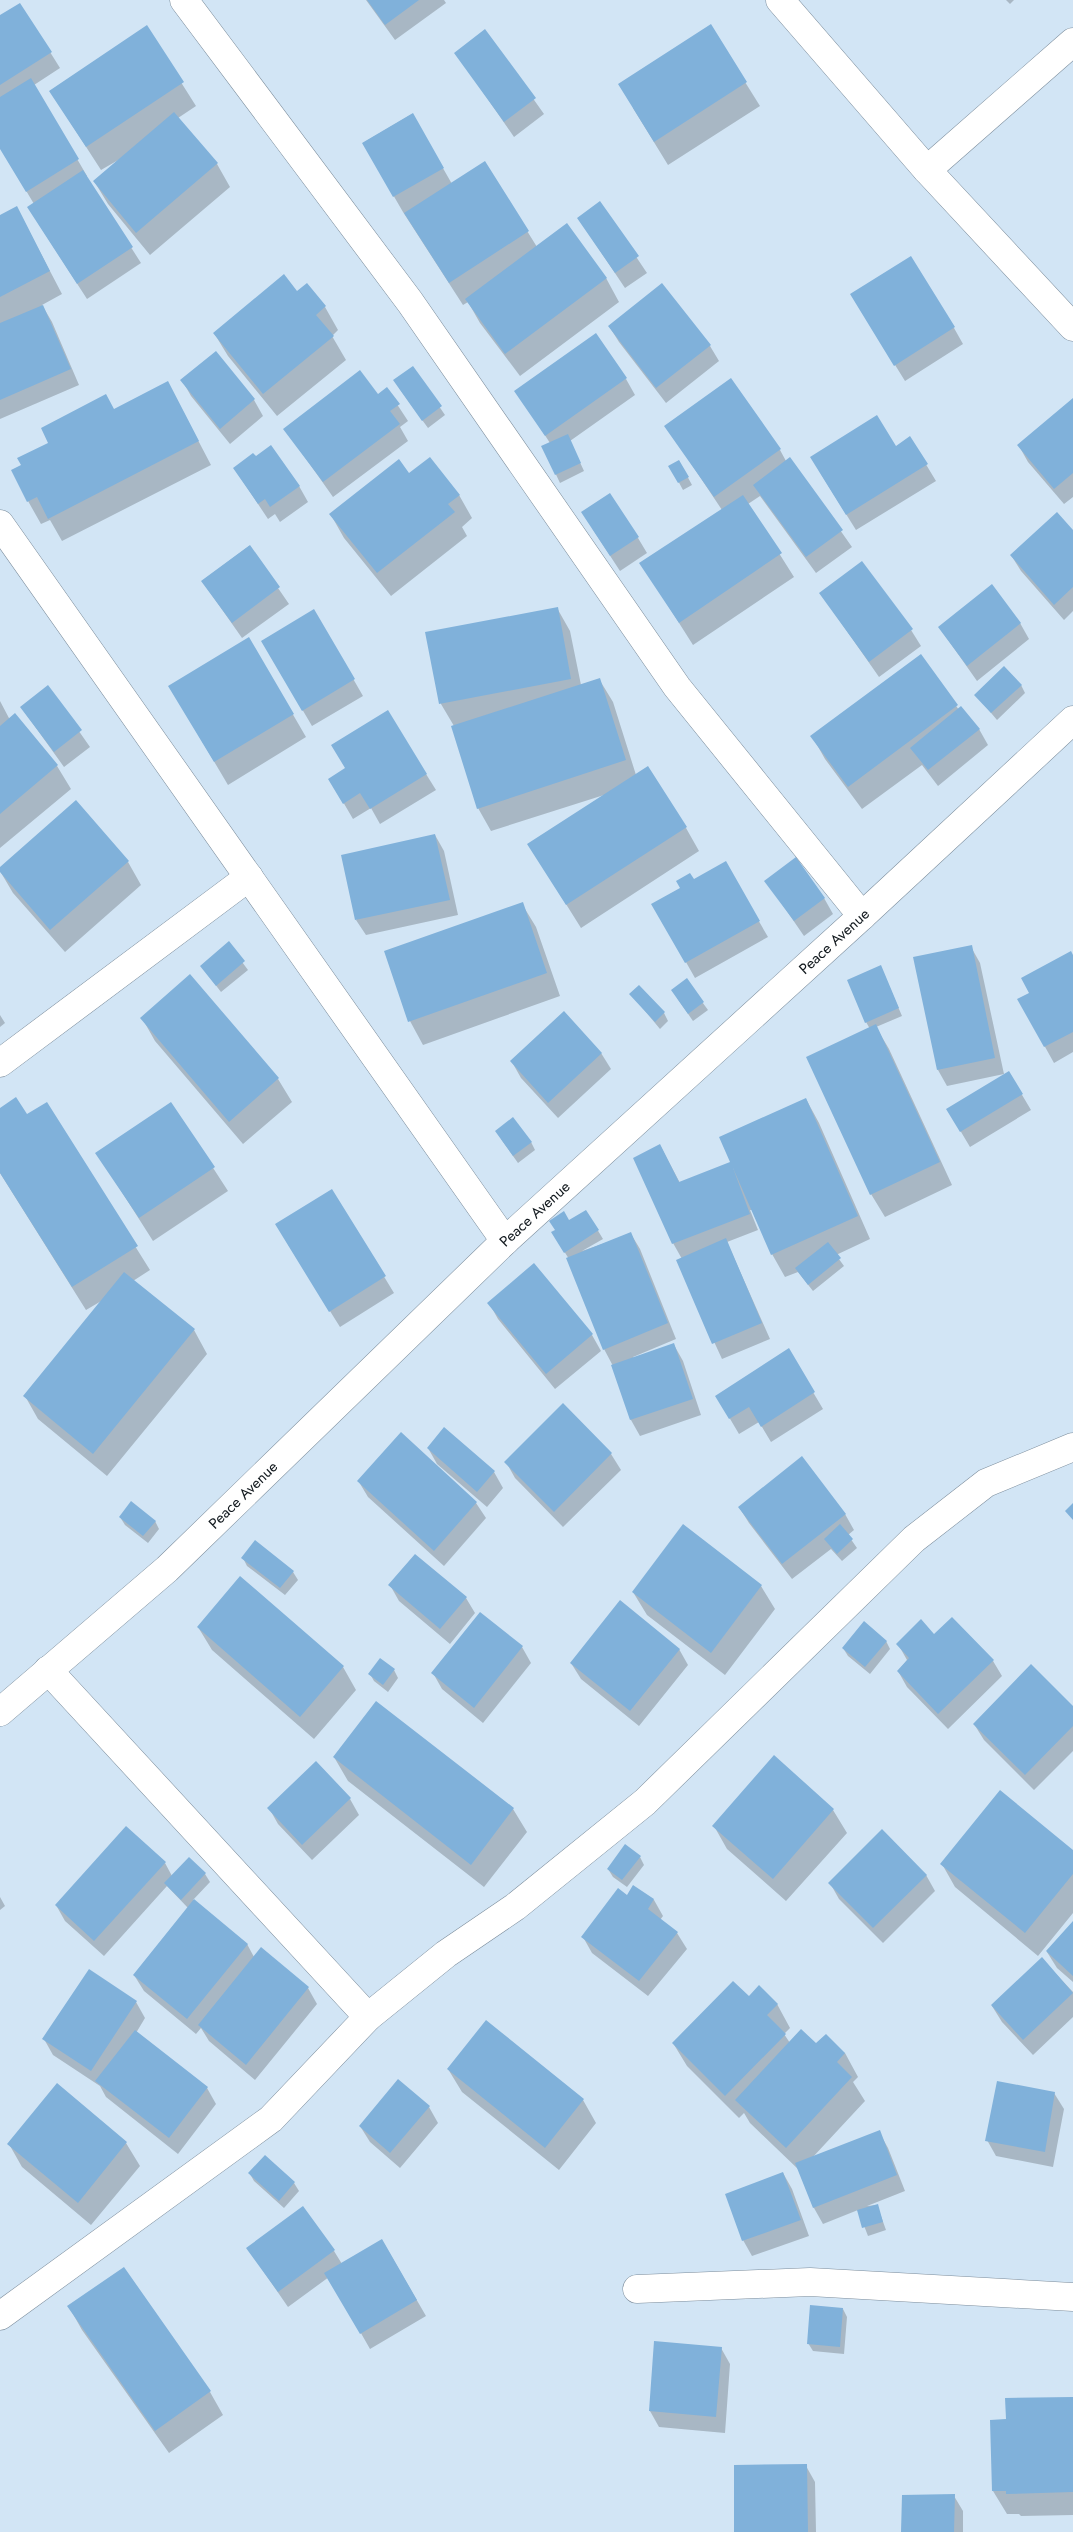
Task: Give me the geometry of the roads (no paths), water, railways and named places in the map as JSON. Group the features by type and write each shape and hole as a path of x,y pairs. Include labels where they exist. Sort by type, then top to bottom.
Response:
{"street":[{"path":"184,0 410,302 678,687 862,916"},
{"path":"780,0 927,170 1073,327"},
{"path":"927,170 1073,42"},
{"path":"0,524 506,1241"},
{"name":"Peace Avenue","path":"0,1712 167,1569 506,1241 862,916 1073,720"},
{"path":"0,1063 248,877"},
{"path":"0,2316 271,2119 368,2017 446,1954 515,1907 645,1802 914,1539 986,1483 1073,1447"},
{"path":"48,1670 368,2017"},
{"path":"637,2289 810,2282 1073,2297"}]}
